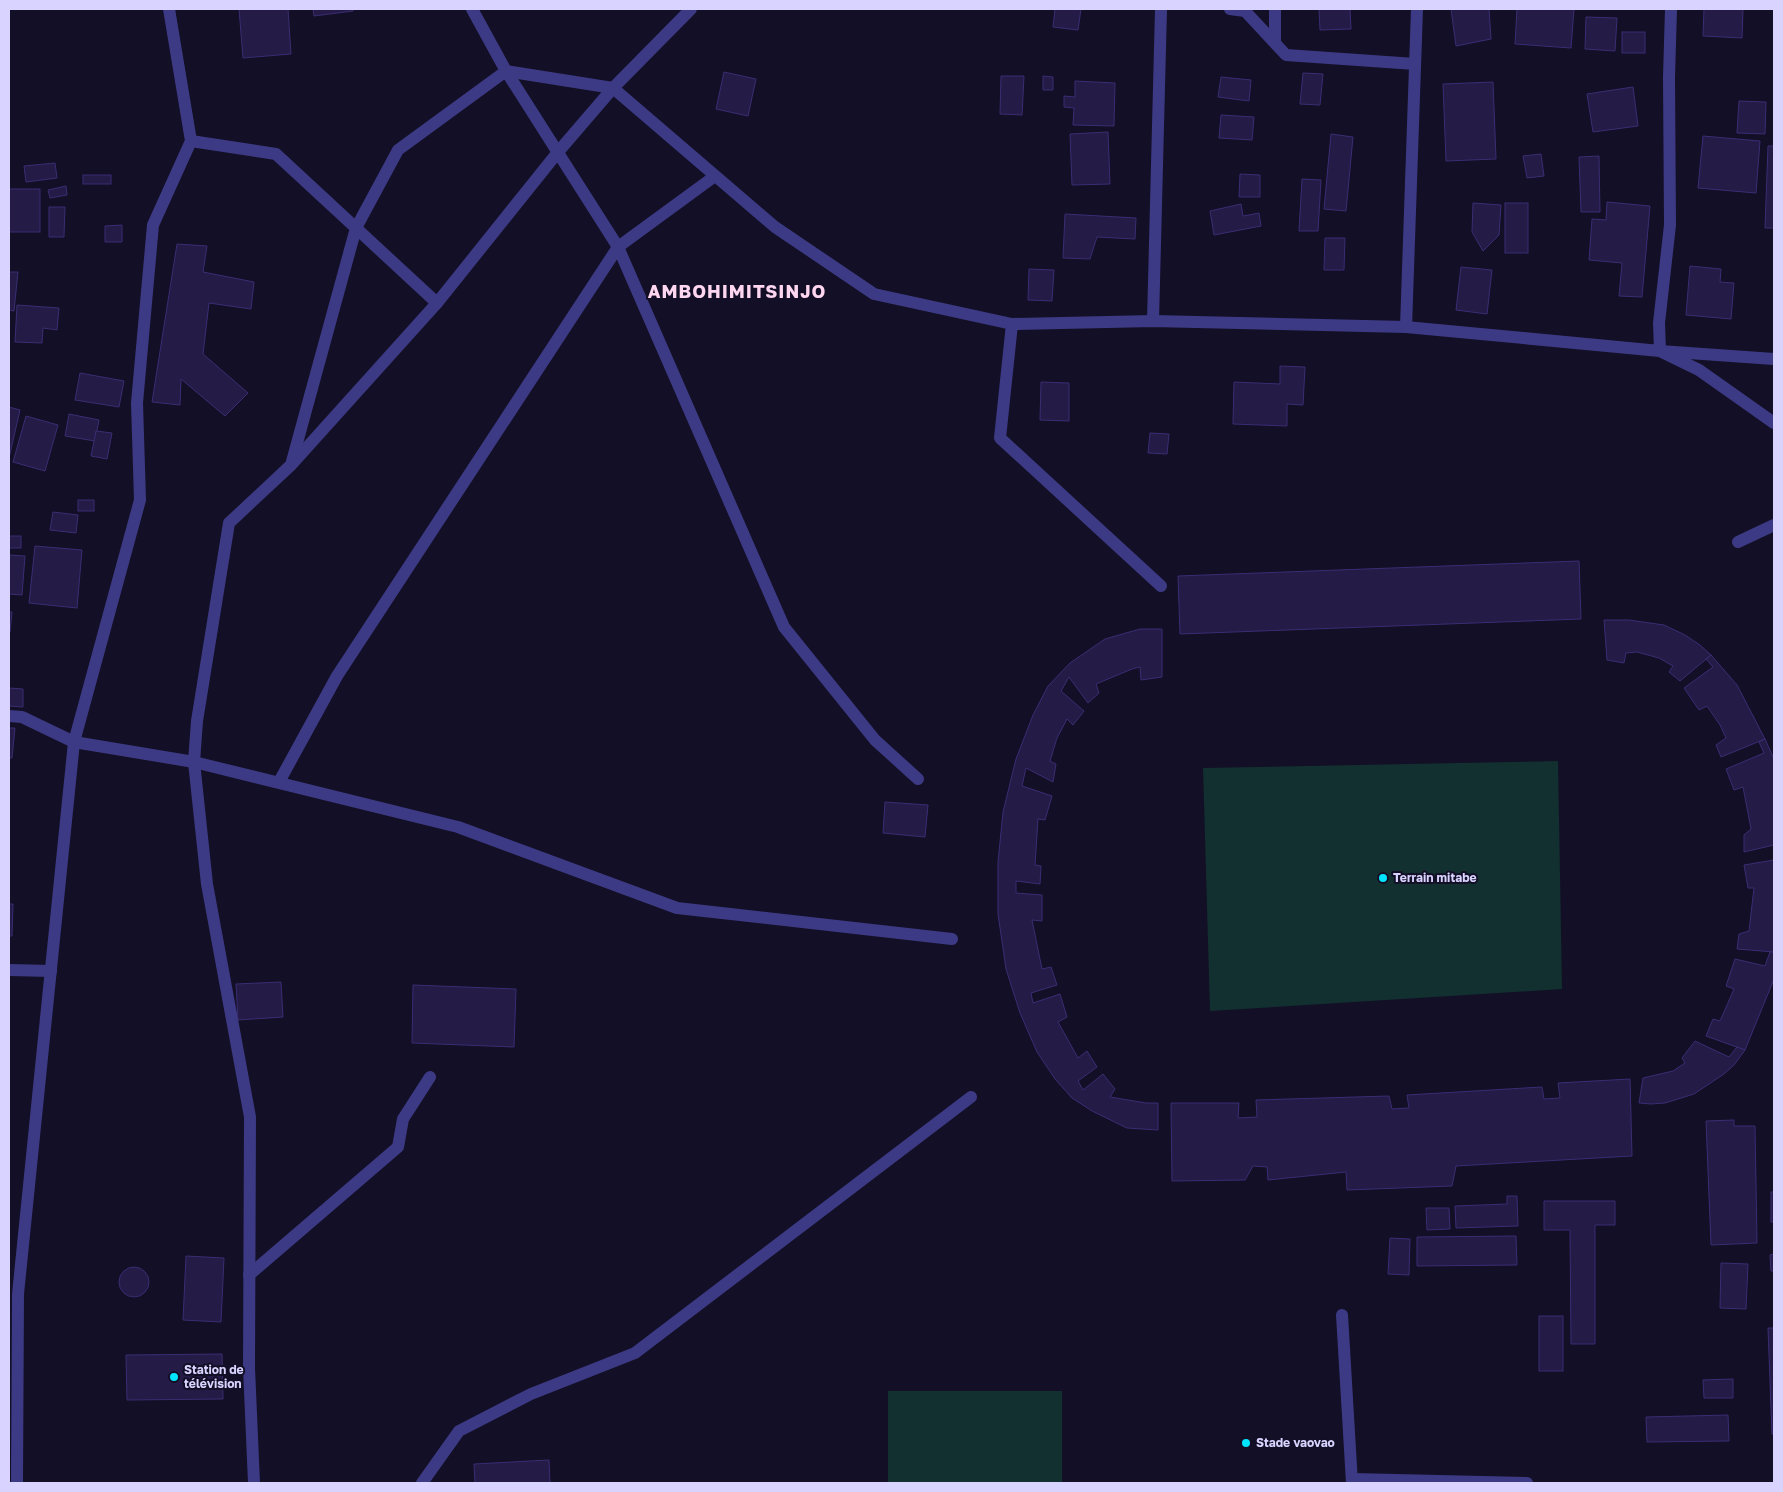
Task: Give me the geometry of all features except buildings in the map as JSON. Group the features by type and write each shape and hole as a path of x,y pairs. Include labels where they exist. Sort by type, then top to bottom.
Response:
{"street":[{"path":"17,1483 13,1294 51,971 74,742 140,500 137,403 153,225 191,141 169,9"},
{"path":"472,9 506,71 618,248 784,627 875,740 918,779"},
{"path":"254,1483 249,1368 250,1118 207,884 194,762 197,721 229,522 291,465 437,303 558,152 613,88 691,9"},
{"path":"1153,321 1161,9"},
{"path":"1230,9 1245,11 1286,54 1415,64"},
{"path":"1275,42 1276,9"},
{"path":"1406,326 1417,9"},
{"path":"1660,351 1659,323 1670,226 1669,77 1671,9"},
{"path":"291,465 356,228 398,150 506,71 613,88 774,227 874,294 1012,324 1153,321 1406,326 1660,351 1774,359"},
{"path":"191,141 276,154 437,303"},
{"path":"279,782 337,676 618,248 715,176"},
{"path":"1012,324 1000,438 1161,586"},
{"path":"1660,351 1699,370 1774,423"},
{"path":"1738,542 1774,525"},
{"path":"9,716 22,717 74,742 194,762 458,827 677,908 952,939"},
{"path":"9,970 51,971"},
{"path":"249,1275 398,1147 403,1119 430,1077"},
{"path":"422,1483 459,1431 530,1394 635,1353 971,1097"},
{"path":"1342,1315 1352,1481 1527,1483"}],"green space":[{"name":"Terrain mitabe","path":"1558,761 1562,989 1210,1011 1203,768"},
{"path":"888,1391 1062,1391 1062,1483 888,1483"}],"place":[{"name":"Terrain mitabe","path":"1383,878"},
{"name":"Station de télévision","path":"174,1377"},
{"name":"Stade vaovao","path":"1246,1443"}],"district":[{"name":"AMBOHIMITSINJO","path":"737,292"}]}
